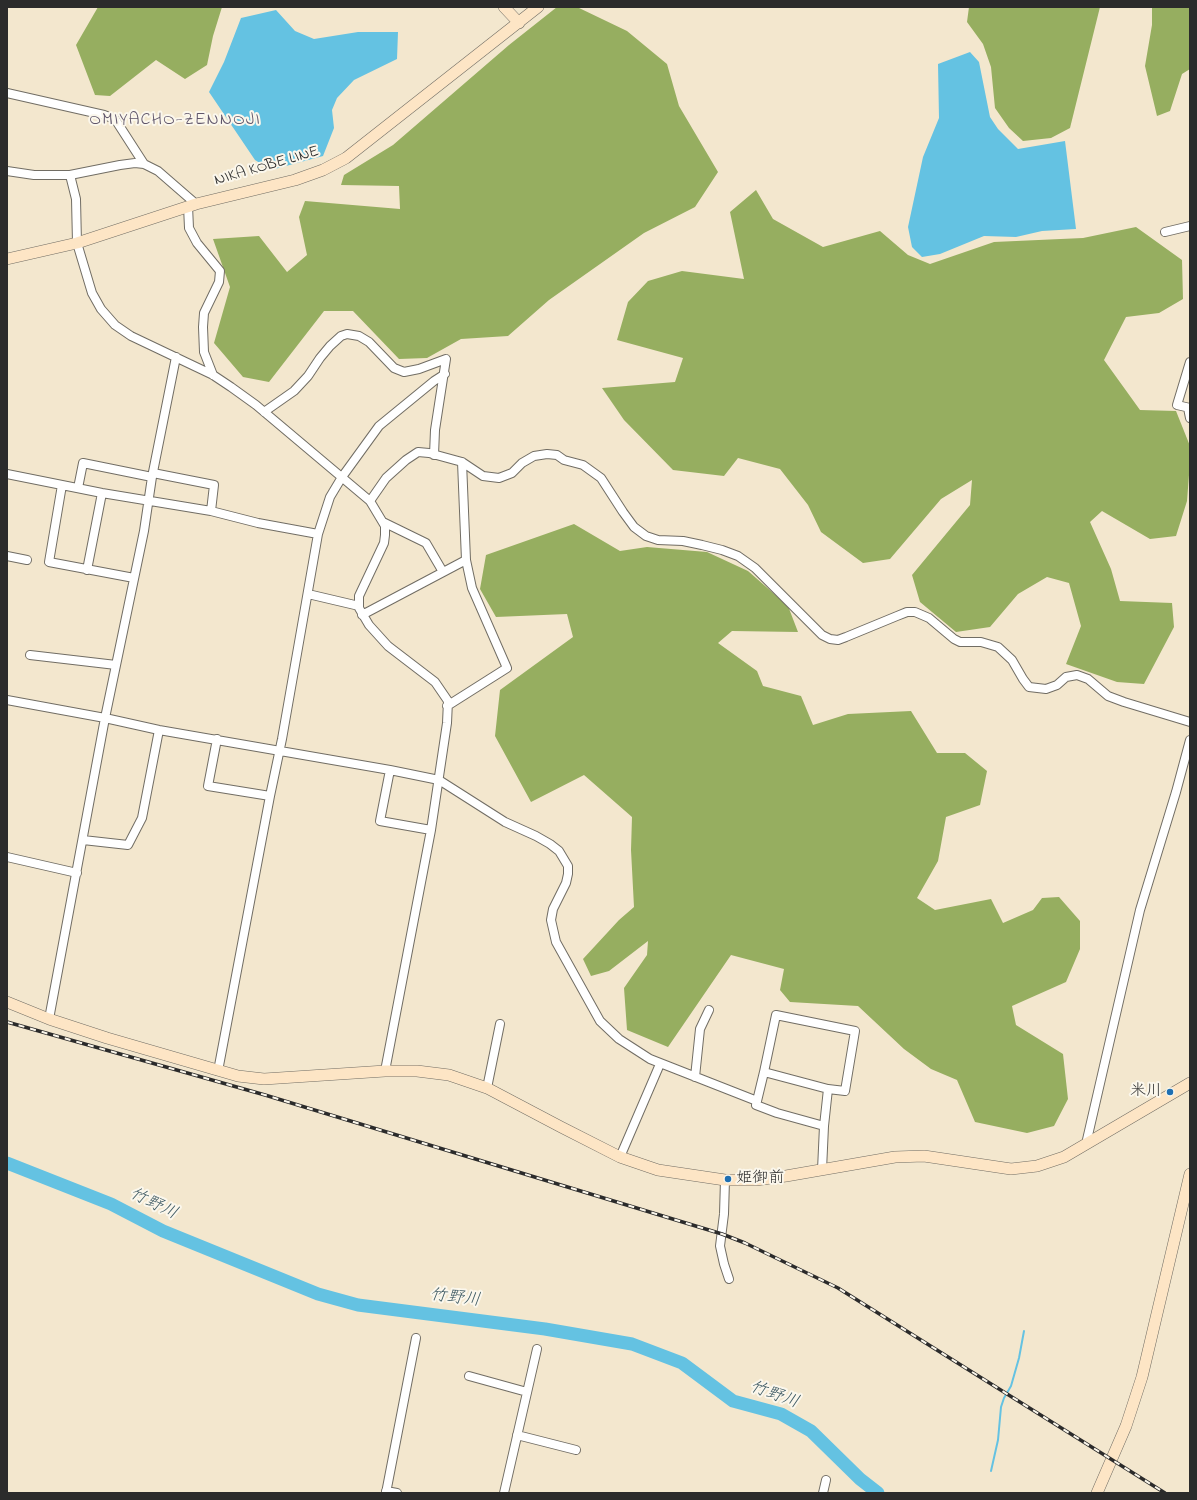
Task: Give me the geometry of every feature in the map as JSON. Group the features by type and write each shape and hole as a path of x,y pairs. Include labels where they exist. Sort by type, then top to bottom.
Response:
{"street":[{"path":"504,7 519,22"},
{"name":"NIKA KOBE LINE","path":"7,259 77,243 192,205 295,180 323,170 346,158 538,7"},
{"path":"7,93 104,115 115,119 144,164"},
{"path":"7,171 34,175 70,174 135,163 144,164 158,171 192,205 189,228 197,243 220,271 219,282 204,313 203,327 204,352 213,375"},
{"path":"70,174 73,192 76,199 77,243 92,293 101,309 115,325 131,336 213,375 256,405 370,501 385,526 384,543 359,596 359,606 362,615 388,646 435,682 448,702 447,723 431,830 385,1071"},
{"path":"1165,232 1190,226"},
{"path":"264,412 294,391 308,376 330,346 341,336 347,334 359,336 369,342 394,368 404,372 419,369 446,359 445,374 435,430 434,455"},
{"path":"49,1019 105,718 134,578 176,357"},
{"path":"1190,362 1177,405 1189,408 1190,418"},
{"path":"218,1071 279,752 318,534 330,497 342,477 378,426 434,381 445,374"},
{"path":"370,501 386,478 406,460 418,452 428,453 462,462 484,476 499,478 512,473 522,463 534,456 547,454 557,455 564,460 583,465 601,478 623,512 634,526 646,536 658,540 683,541 702,544 738,556 755,568 822,635 830,639 838,640 907,612 915,612 929,618 948,636 960,642 981,642 998,647 1012,660 1022,680 1029,687 1046,689 1057,685 1066,677 1077,675 1088,679 1108,696 1190,722"},
{"path":"448,706 507,668 472,588 466,560 462,462"},
{"path":"78,488 83,463 214,485 211,511"},
{"path":"7,474 102,493 211,511 258,523 318,534"},
{"path":"62,485 49,562 134,578"},
{"path":"88,570 102,493"},
{"path":"383,522 426,543 443,572"},
{"path":"7,556 27,560"},
{"path":"362,615 466,560"},
{"path":"308,594 359,606"},
{"path":"30,655 116,666"},
{"path":"7,700 105,718 159,730 218,739 279,752 390,770 439,780 505,822 536,836 559,851 568,866 568,874 566,883 552,909 552,920 556,942 600,1021 629,1047 660,1064 757,1101"},
{"path":"83,840 128,845 142,818 159,730"},
{"path":"218,739 208,786 270,796"},
{"path":"1086,1144 1140,910 1176,792 1190,740"},
{"path":"390,770 380,822 431,830"},
{"path":"7,857 77,873"},
{"path":"7,1002 49,1019 238,1076 264,1079 385,1071 449,1075 487,1088 567,1131 620,1157 658,1170 725,1180 756,1180 786,1176 895,1157 924,1156 1011,1169 1037,1166 1064,1157 1190,1083"},
{"path":"695,1077 700,1029 709,1010"},
{"path":"764,1072 828,1089 845,1090 855,1030 776,1015 756,1105 777,1113 824,1126"},
{"path":"487,1088 500,1024"},
{"path":"620,1157 660,1064"},
{"path":"822,1170 824,1126 828,1089"},
{"path":"1097,1493 1126,1426 1142,1377 1190,1174"},
{"path":"725,1180 724,1214 720,1246 729,1279"},
{"path":"397,1493 386,1492 416,1338"},
{"path":"504,1493 537,1349"},
{"path":"469,1376 527,1392"},
{"path":"517,1435 576,1450"},
{"path":"823,1493 826,1480"}],"green space":[{"path":"98,7 222,7 213,36 207,65 185,79 156,60 110,96 95,95 76,45"},
{"path":"557,7 577,7 627,31 667,64 679,106 718,172 695,207 644,233 549,300 508,336 461,339 427,358 399,359 353,311 324,311 269,382 243,377 214,343 230,287 213,239 259,236 287,272 307,255 299,217 305,201 400,209 399,186 341,185 344,175 393,145 509,45"},
{"path":"969,7 1100,7 1070,128 1051,138 1023,141 1009,128 995,108 991,67 983,44 967,22"},
{"path":"1152,7 1190,7 1190,69 1182,74 1170,111 1157,116 1145,66 1152,25"},
{"path":"756,190 773,219 823,247 880,231 908,255 930,264 994,242 1083,238 1136,227 1182,260 1183,299 1159,313 1126,317 1104,360 1140,410 1176,411 1190,446 1187,501 1176,536 1150,539 1102,511 1090,522 1111,569 1120,601 1172,603 1174,627 1144,684 1117,682 1066,664 1081,626 1069,583 1047,577 1018,594 990,627 956,632 920,602 912,575 970,505 972,480 941,499 890,559 863,563 821,532 808,505 780,469 738,458 724,476 673,470 624,420 602,388 675,382 683,358 617,340 628,302 648,281 682,271 744,279 730,212"},
{"path":"574,524 620,551 647,547 707,552 748,571 788,606 798,632 732,631 718,643 757,671 763,686 801,696 813,725 848,714 911,711 937,753 965,753 987,771 980,805 946,817 938,861 917,898 935,910 991,899 1003,923 1033,910 1042,898 1059,897 1080,921 1080,949 1066,982 1012,1006 1016,1025 1063,1054 1068,1099 1054,1126 1027,1133 975,1122 957,1080 931,1069 904,1049 858,1006 790,1002 780,990 784,969 731,955 668,1047 627,1030 624,988 647,955 648,941 609,971 591,976 583,959 619,920 634,907 631,850 632,817 584,775 531,802 495,736 500,690 573,637 567,614 496,617 480,589 486,555"}],"water":[{"path":"276,10 295,31 314,39 358,32 398,32 397,59 354,80 337,98 332,110 334,128 323,156 271,170 255,160 209,92 224,62 241,18"},
{"path":"970,52 979,62 990,117 998,129 1018,149 1065,141 1076,229 1042,231 1016,237 984,236 940,254 922,257 912,247 908,227 923,157 939,118 938,64"}],"waterway":[{"name":"竹野川","path":"7,1163 111,1204 163,1231 318,1294 358,1305 545,1329 632,1344 682,1363 733,1401 781,1414 811,1431 860,1479 878,1493"},
{"path":"991,1471 998,1440 1001,1407 1011,1386 1019,1358 1024,1331"}],"railway":[{"path":"7,1022 265,1095 722,1234 745,1243 838,1288 1165,1493"}],"place":[{"name":"米川","path":"1170,1092"},
{"name":"姫御前","path":"728,1179"}],"district":[{"name":"OMIYACHO-ZENNOJI","path":"175,121"}]}
